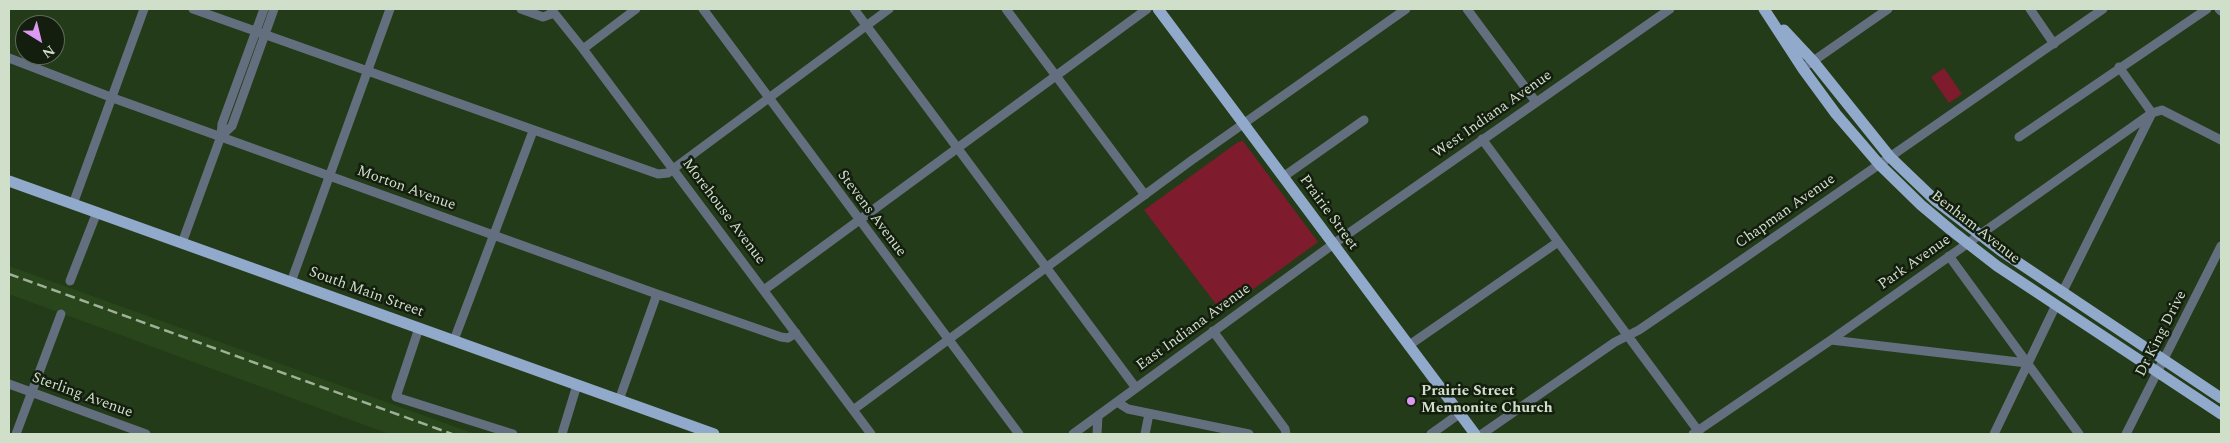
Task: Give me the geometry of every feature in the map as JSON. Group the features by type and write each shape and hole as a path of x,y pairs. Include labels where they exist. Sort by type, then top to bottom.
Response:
{"main road":[{"name":"Prairie Street","path":"1158,9 1332,245 1475,434"},
{"name":"Benham Avenue","path":"1764,9 1813,61 1890,157 1936,201 1980,235 2161,365 2221,414"},
{"name":"Benham Avenue","path":"1764,9 1803,69 1836,114 1879,164 1967,244 2056,305 2221,398"},
{"name":"South Main Street","path":"9,181 714,434"}],"street":[{"path":"74,204 144,9"},
{"path":"193,9 658,174 668,173 889,9"},
{"path":"260,33 264,9"},
{"path":"182,243 221,136 222,124 260,33 274,9"},
{"path":"292,282 390,9"},
{"path":"521,9 543,17 552,11"},
{"path":"583,49 636,9"},
{"name":"Stevens Avenue","path":"703,9 858,220 1019,434"},
{"path":"854,9 1136,388"},
{"path":"1006,9 1145,195"},
{"path":"764,290 1054,75 1147,9"},
{"path":"853,410 1243,123 1406,9"},
{"path":"1467,9 1536,102"},
{"name":"West Indiana Avenue","path":"1332,245 1670,9"},
{"path":"1803,69 1888,9"},
{"path":"2030,9 2054,44"},
{"name":"Chapman Avenue","path":"1482,434 1890,157 2103,9"},
{"path":"2019,137 2207,9"},
{"name":"Morehouse Avenue","path":"552,11 583,49 871,434"},
{"name":"Morton Avenue","path":"9,58 113,98 493,236 780,337 788,338 796,333"},
{"path":"2119,68 2152,113"},
{"path":"2062,293 2152,113 2162,110 2221,140"},
{"name":"Park Avenue","path":"1696,433 2152,113"},
{"path":"1283,177 1364,120"},
{"path":"454,340 533,131"},
{"path":"1482,139 1628,336 1696,433"},
{"path":"70,281 97,212"},
{"path":"1408,346 1558,242"},
{"name":"East Indiana Avenue","path":"1073,434 1332,245"},
{"name":"Dr King Drive","path":"2126,434 2221,246"},
{"path":"1949,256 2080,434"},
{"path":"619,400 657,294"},
{"path":"1994,434 2056,305"},
{"path":"16,434 61,314"},
{"path":"419,328 396,397 512,434"},
{"path":"1213,331 1285,429 1286,434"},
{"path":"1831,340 2027,364"},
{"name":"Sterling Avenue","path":"9,384 146,434"},
{"path":"562,434 577,385"},
{"path":"1117,402 1128,409 1213,430 1249,434"},
{"path":"1145,434 1150,414"},
{"path":"1431,434 1459,414"},
{"path":"1097,434 1098,416"}],"shaded area":[{"path":"1944,68 1962,94 1949,103 1931,77"},
{"path":"1243,141 1318,242 1222,312 1144,210 1238,142"},
{"path":"9,266 475,434 389,434 9,294"}],"railway":[{"path":"9,274 452,434"}],"place":[{"name":"Prairie Street Mennonite Church","path":"1411,401"}]}
